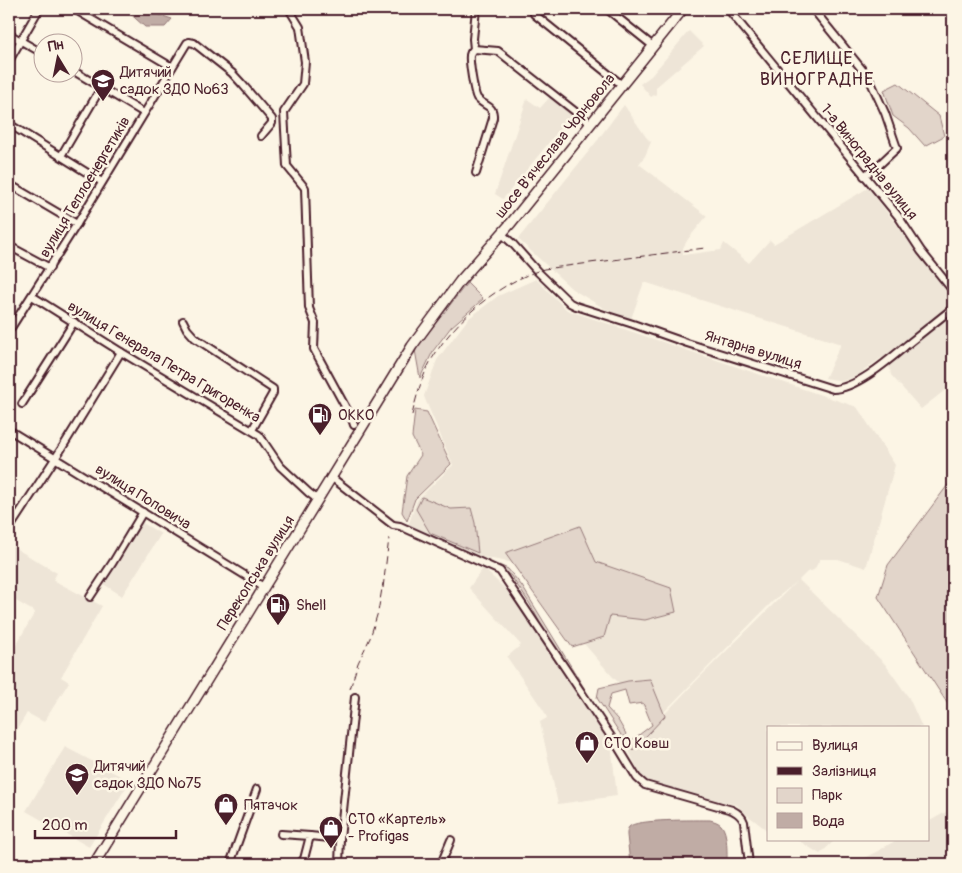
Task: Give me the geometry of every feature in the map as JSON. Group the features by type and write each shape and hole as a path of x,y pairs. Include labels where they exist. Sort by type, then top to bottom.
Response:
{"main road":[{"name":"шосе В'ячеслава Чорновола","path":"446,298 502,234 683,9"},
{"name":"Перекопська вулиця","path":"94,864 412,346 446,298"}],"street":[{"path":"9,61 38,9"},
{"path":"74,9 172,67"},
{"path":"289,9 300,27 305,62 303,84 284,112 287,166 305,188 309,308 315,323 314,349 354,425"},
{"path":"476,9 474,49 471,52 470,62 476,96 481,103 490,107 493,113 476,173"},
{"path":"607,9 653,46"},
{"name":"1-а Виноградна вулиця","path":"728,9 898,216 921,251 950,287"},
{"path":"818,10 869,78 897,148 864,176"},
{"path":"534,14 622,85"},
{"path":"9,34 32,47"},
{"name":"вулиця Теплоенергетиків","path":"9,332 77,224 185,45 189,42 194,43 211,55 232,73 272,119 272,123 261,136"},
{"path":"474,49 498,51 591,124"},
{"path":"82,75 144,112"},
{"path":"60,156 102,86"},
{"path":"9,124 102,182"},
{"path":"9,184 77,224"},
{"name":"Янтарна вулиця","path":"502,234 537,271 576,306 687,343 838,389 873,372 953,308"},
{"path":"9,246 50,268"},
{"name":"вулиця Генерала Петра Григоренка","path":"32,296 121,352 252,430 261,437 280,466 317,499"},
{"path":"183,320 187,329 195,338 273,389 273,393 252,430"},
{"path":"22,404 74,322"},
{"path":"9,530 121,352"},
{"name":"вулиця Поповича","path":"9,430 264,587"},
{"path":"331,477 393,524 500,571 618,747 636,778 645,785 737,812 744,822 749,864"},
{"path":"90,597 143,512"},
{"path":"339,864 354,697"},
{"path":"230,864 257,789"},
{"path":"281,834 340,839"},
{"path":"299,864 304,859 310,836"},
{"path":"441,864 451,840"}],"shaded area":[{"path":"689,31 704,46 656,87 656,94 651,97 640,84 651,76"},
{"path":"551,96 573,113 503,199 495,194 527,99 540,108"},
{"path":"624,105 651,142 639,164 707,216 688,239 683,248 683,255 721,250 724,243 749,263 770,240 774,244 868,188 953,297 953,384 921,409 891,375 890,369 881,358 858,375 843,381 825,378 841,344 644,282 631,319 607,310 572,289 518,239"},
{"path":"536,279 567,310 857,407 895,465 866,568 838,559 820,559 814,570 807,572 799,580 885,664 909,698 922,726 767,726 767,830 737,805 651,784 642,778 629,751 701,676 796,582 772,602 656,720 612,676 514,563 476,556 408,526 417,500 453,465 424,396 437,360 468,319 498,296"},
{"path":"141,522 161,534 122,596 102,583"},
{"path":"10,545 57,573 53,580 102,606 61,677 69,682 44,722 27,713 9,743 9,653 11,654 35,612 9,597"},
{"path":"483,568 515,598 611,744 617,796 558,804 540,722 547,718 507,657 521,645 469,588"},
{"name":"Дитячий садок ЗДО №75","path":"65,747 130,781 89,847 26,811"},
{"path":"953,808 953,864 852,864 896,840 930,840 930,821"},
{"path":"798,840 835,840 820,854"}],"green space":[{"path":"898,83 939,116 944,136 925,146 909,128 893,116 884,90"},
{"path":"467,283 483,299 451,327 433,351 420,378 415,350"},
{"path":"415,410 427,412 451,464 415,499 407,521 402,512 407,476 421,455 412,437"},
{"path":"953,478 953,712 878,597 888,565"},
{"path":"422,497 451,509 471,508 475,523 478,553 430,533 416,509"},
{"path":"580,526 596,562 671,588 676,612 645,620 610,616 604,637 572,647 505,553"},
{"path":"499,565 508,569 522,586 586,691 549,640 530,604 511,576 502,570"},
{"path":"650,679 665,716 633,750 627,744 652,725 643,703 629,705 625,690 611,694 607,708 618,720 626,734 623,738 597,698 599,688 628,681"}],"water":[{"path":"125,9 147,9 172,19 165,27 145,27"},
{"path":"710,820 719,823 725,833 727,864 630,864 627,832 629,827 634,824"}],"railway":[{"path":"412,415 424,376 431,361 445,340 482,302 512,282 544,269 705,248"},
{"path":"383,588 389,538"},
{"path":"350,689 358,663 370,638 378,612 383,583"}],"place":[{"name":"Дитячий садок ЗДО №63","path":"103,102"},
{"name":"ОККО","path":"320,436"},
{"name":"Shell","path":"278,626"},
{"name":"СТО Ковш","path":"587,764"},
{"name":"Дитячий садок ЗДО №75","path":"77,796"},
{"name":"Пятачок","path":"226,826"},
{"name":"СТО «Картель» - Profigas","path":"331,849"}],"district":[{"name":"СЕЛИЩЕ ВИНОГРАДНЕ","path":"817,68"}]}
